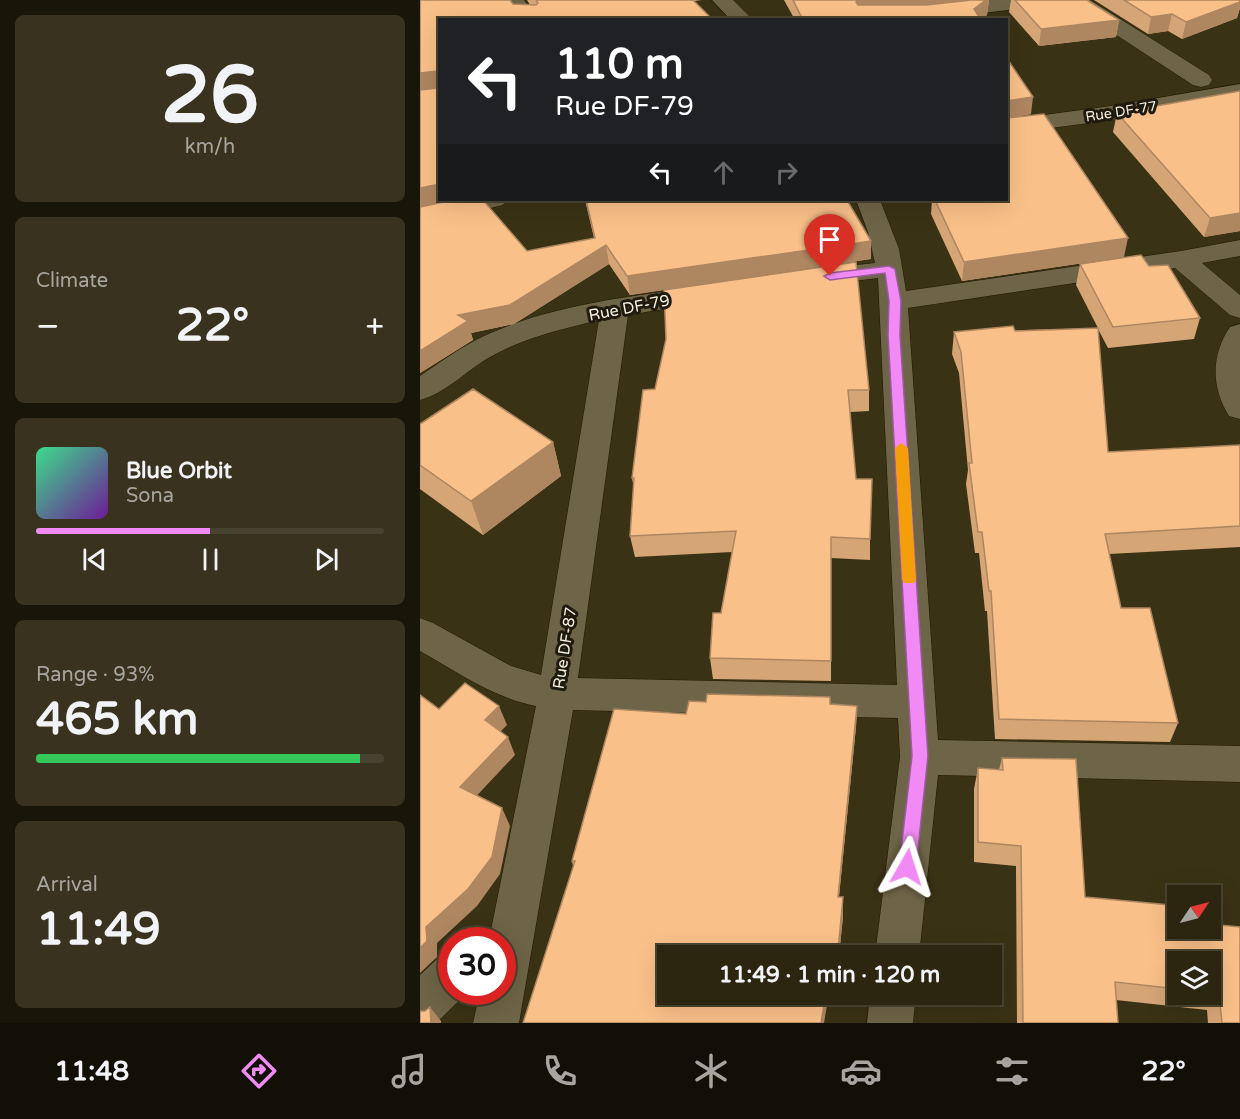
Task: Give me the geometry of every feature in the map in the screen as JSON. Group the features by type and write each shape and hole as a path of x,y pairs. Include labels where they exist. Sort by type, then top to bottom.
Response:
{"street":[{"path":"514,0 528,18"},
{"path":"722,0 741,18"},
{"path":"885,18 1042,0"},
{"path":"1076,0 1201,80"},
{"name":"Rue DF-77","path":"1008,127 1238,93"},
{"path":"420,217 490,201"},
{"path":"868,201 878,221 892,285 920,756 898,945"},
{"path":"790,281 892,285 1181,259 1240,248"},
{"path":"1181,259 1240,309"},
{"name":"Rue DF-79","path":"420,390 496,342 532,330 615,308 731,290"},
{"name":"Rue DF-87","path":"501,927 557,694 615,308"},
{"path":"1240,333 1230,350 1228,369 1240,409"},
{"path":"420,633 498,678 524,688 557,694 916,702"},
{"path":"920,756 1240,765"},
{"path":"420,1007 438,990"},
{"path":"496,1023 499,1005"},
{"path":"890,1023 892,1005"}],"building":[{"path":"420,0 510,0 513,4 536,5 538,3 536,0 693,0 711,18 438,18 438,184 420,188 420,90 437,88 437,71 420,73"},
{"path":"793,0 858,0 856,2 858,5 926,5 986,0 974,9 980,18 802,18"},
{"path":"1015,0 1087,0 1119,20 1041,29"},
{"path":"1124,0 1239,0 1240,2 1186,22 1172,14 1151,17"},
{"path":"1008,60 1033,97 1008,101"},
{"path":"1240,91 1240,213 1210,218 1117,113"},
{"path":"1044,114 1128,238 964,262 935,201 1008,201 1008,118"},
{"path":"448,201 484,201 527,251 595,238 586,201 848,201 871,241 627,276 606,245 510,305 458,315 468,321 420,351 420,207"},
{"path":"1141,255 1149,266 1168,265 1200,318 1113,327 1080,264"},
{"path":"856,262 869,390 848,390 856,479 872,479 870,539 831,537 831,661 710,658 713,613 721,613 736,531 630,536 634,478 632,478 643,390 655,389 666,339 664,290"},
{"path":"1013,326 1015,331 1098,328 1108,452 1240,445 1240,526 1105,534 1121,608 1150,608 1178,723 999,719 991,591 989,591 982,532 978,532 969,463 972,463 961,352 954,332"},
{"path":"473,389 553,442 471,501 420,465 420,424"},
{"path":"465,683 499,706 485,720 508,737 460,787 502,808 492,857 468,889 426,927 427,941 420,948 420,695 439,709"},
{"path":"707,694 830,697 830,704 857,706 838,897 843,897 839,945 657,945 657,1005 824,1005 821,1023 523,1023 575,861 572,861 614,709 686,714 689,701 706,702"},
{"path":"1002,758 1076,759 1085,897 1167,905 1167,939 1221,939 1221,925 1240,927 1240,1023 1222,1023 1221,951 1167,951 1167,988 1115,982 1118,1023 1023,1023 1021,846 978,842 978,768 1003,770"},
{"path":"430,1007 431,1023 420,1023 420,1011 425,1011"}],"slow traffic":[{"path":"901,448 909,579"}],"route":[{"path":"830,276 889,269 895,301 894,335 920,756 907,867"}]}
